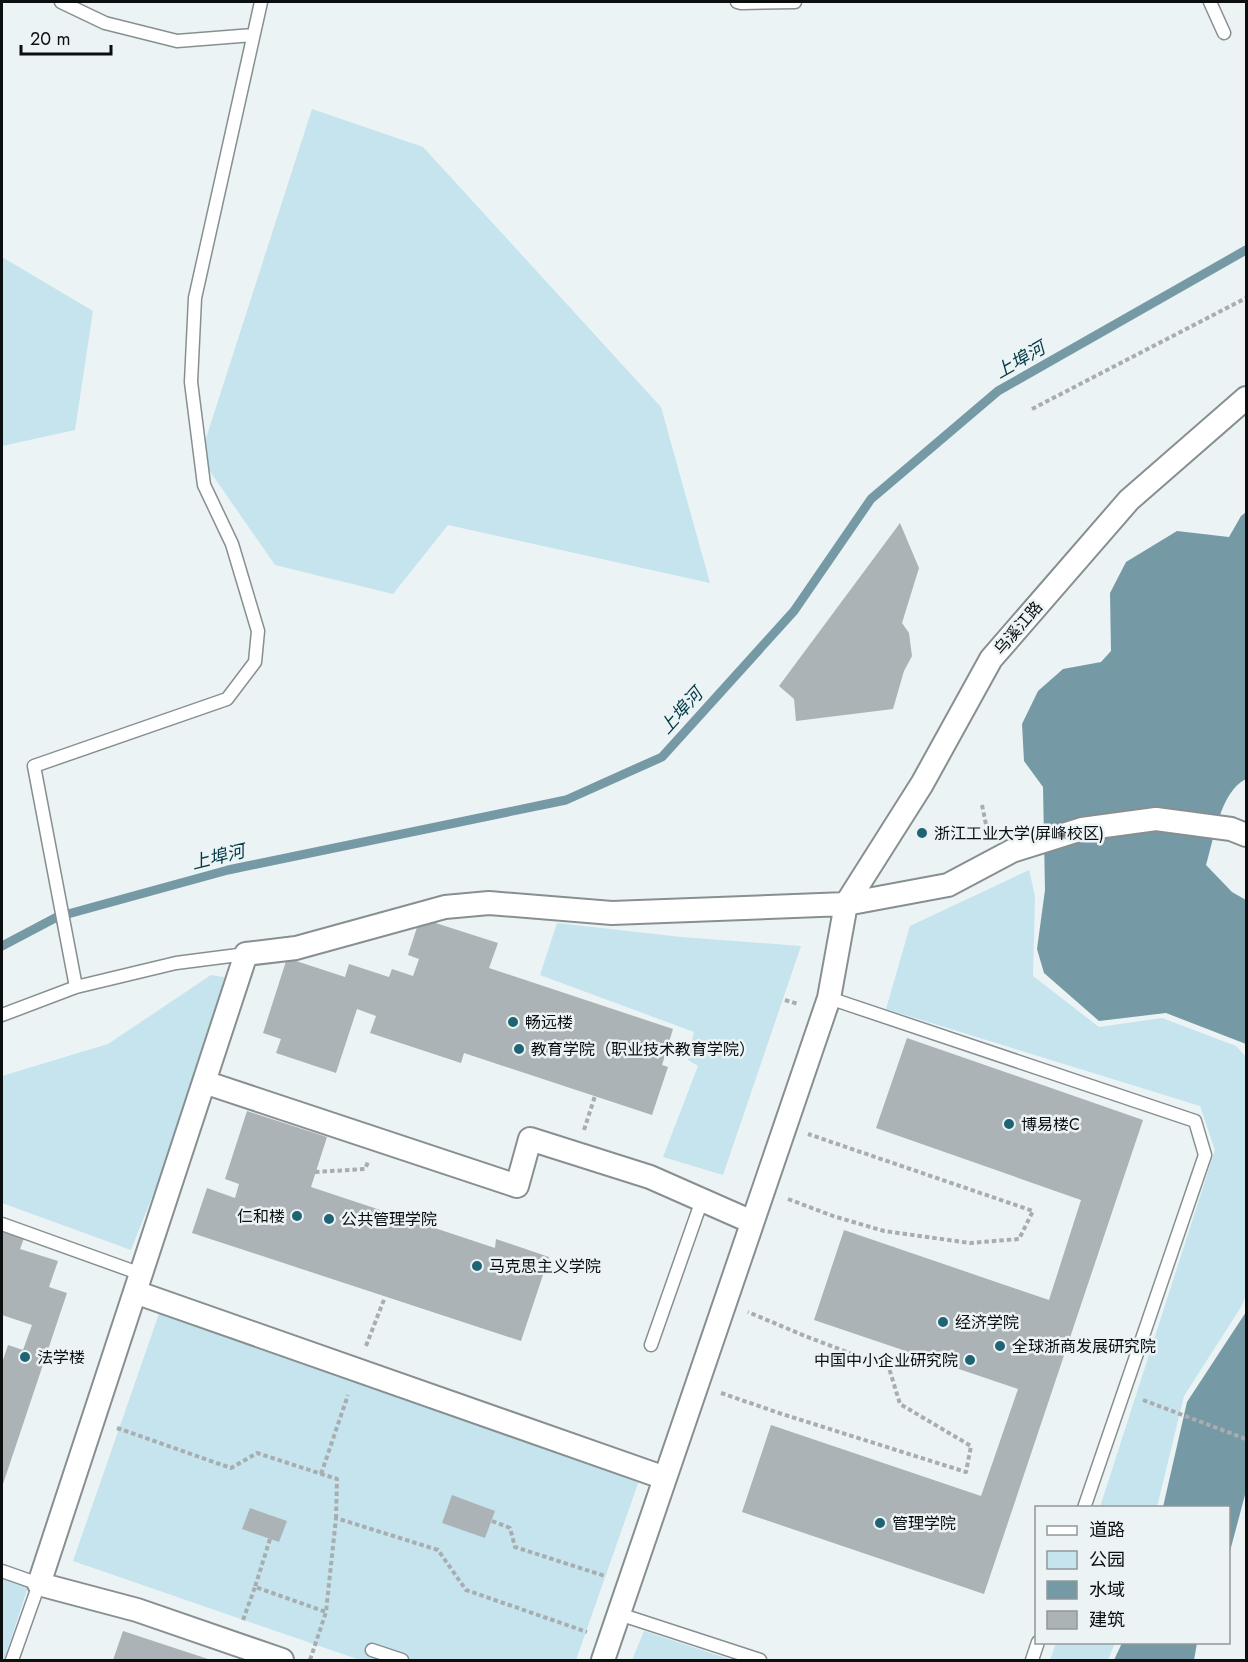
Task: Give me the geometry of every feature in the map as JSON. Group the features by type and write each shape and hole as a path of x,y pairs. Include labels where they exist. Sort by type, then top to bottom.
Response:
{"street":[{"name":"乌溪江路","path":"846,904 922,784 991,659 1129,500 1246,398"},
{"path":"282,1660 137,1611 39,1584 246,954 296,948 445,907 489,903 612,913 846,904 948,885 1012,851 1082,830 1156,819 1239,832"},
{"path":"606,1650 829,998 846,904"},
{"path":"204,1082 517,1186 530,1140 650,1177 752,1222"},
{"path":"138,1283 357,1370 665,1478"}],"lane":[{"path":"61,2 105,23 177,41 253,35"},
{"path":"76,987 33,766 227,699 255,662 258,631 232,544 204,485 191,382 195,298 261,2"},
{"path":"737,2 795,2"},
{"path":"1210,2 1224,33"},
{"path":"2,1016 76,987 176,963 246,954"},
{"path":"829,998 1195,1121 1205,1155 1085,1506"},
{"path":"651,1346 702,1200"},
{"path":"2,1224 138,1283"},
{"path":"2,1570 39,1584 12,1660"},
{"path":"619,1614 760,1660"},
{"path":"1032,1660 1037,1644"},
{"path":"372,1650 402,1660"}],"path":[{"path":"1032,409 1246,298"},
{"path":"576,1154 595,1096"},
{"path":"764,1189 833,1216 884,1231 970,1243 1019,1239 1033,1211 785,1126"},
{"path":"315,1172 365,1169 376,1139"},
{"path":"321,1474 385,1297"},
{"path":"697,1384 782,1414 966,1472 971,1446 900,1404 889,1368 725,1303"},
{"path":"1123,1393 1246,1439"},
{"path":"93,1419 231,1468 257,1453 337,1479 336,1518 327,1611 310,1660"},
{"path":"336,1518 438,1550 466,1590 606,1650"},
{"path":"492,1521 510,1528 515,1547 629,1584"},
{"path":"235,1644 270,1539"},
{"path":"255,1587 327,1611"}],"green space":[{"path":"312,109 423,147 661,407 710,583 448,525 393,594 275,565 200,457"},
{"path":"2,257 93,311 75,430 2,446"},
{"path":"1029,870 1035,896 1033,976 1099,1027 1162,1018 1236,1046 1246,1057 1246,1296 1184,1396 1157,1506 1100,1506 1215,1150 1200,1106 886,1009 910,926"},
{"path":"557,923 681,937 801,946 723,1175 663,1157 698,1066 688,1060 694,1032 540,975"},
{"path":"211,975 230,978 189,1104 131,1250 2,1203 2,1076 108,1044"},
{"path":"161,1308 641,1475 576,1660 360,1660 73,1561"},
{"path":"2,1578 28,1587 4,1660 2,1660"},
{"path":"644,1631 732,1660 632,1660"},
{"path":"1055,1644 1115,1644 1108,1660 1050,1660"}],"water":[{"path":"1246,512 1246,779 1237,785 1224,805 1206,865 1232,892 1246,900 1246,1044 1166,1013 1099,1021 1044,973 1037,949 1045,890 1043,787 1024,761 1022,724 1038,691 1063,669 1101,662 1111,651 1110,593 1126,562 1177,531 1229,537 1241,516"},
{"path":"1246,1312 1246,1491 1230,1551 1230,1506 1163,1506 1187,1402"},
{"path":"1121,1644 1197,1644 1194,1660 1114,1660"}],"building":[{"path":"900,523 919,568 902,623 909,633 912,656 904,671 893,709 796,721 794,699 779,686"},
{"name":"畅远楼","path":"420,918 498,943 489,968 673,1029 662,1065 668,1067 652,1115 464,1053 461,1063 370,1033 376,1016 357,1009 336,1073 276,1053 281,1039 263,1033 287,958 345,977 349,964 389,977 392,969 413,976 419,959 408,955"},
{"path":"907,1038 1143,1120 984,1594 742,1512 771,1425 981,1496 1018,1389 814,1320 844,1230 1049,1300 1081,1200 876,1128"},
{"name":"仁和楼","path":"247,1111 327,1137 311,1187 495,1248 496,1239 549,1257 521,1341 192,1233 207,1188 235,1198 239,1184 225,1179"},
{"name":"法学楼","path":"2,1231 24,1238 20,1249 58,1261 49,1287 67,1293 2,1487 2,1363 8,1345 23,1350 32,1325 2,1315"},
{"path":"452,1495 495,1511 485,1538 442,1523"},
{"path":"250,1508 287,1521 279,1542 242,1529"},
{"path":"123,1631 211,1660 113,1660"}],"waterway":[{"name":"上埠河","path":"2,946 57,917 228,870 566,800 662,757 794,611 871,499 998,391 1246,250"}],"place":[{"name":"浙江工业大学(屏峰校区)","path":"922,833"},
{"name":"畅远楼","path":"513,1022"},
{"name":"教育学院（职业技术教育学院）","path":"519,1049"},
{"name":"博易楼C","path":"1009,1124"},
{"name":"仁和楼","path":"297,1216"},
{"name":"公共管理学院","path":"329,1219"},
{"name":"马克思主义学院","path":"477,1266"},
{"name":"经济学院","path":"943,1322"},
{"name":"全球浙商发展研究院","path":"1000,1346"},
{"name":"法学楼","path":"25,1357"},
{"name":"中国中小企业研究院","path":"970,1360"},
{"name":"管理学院","path":"880,1523"}]}
